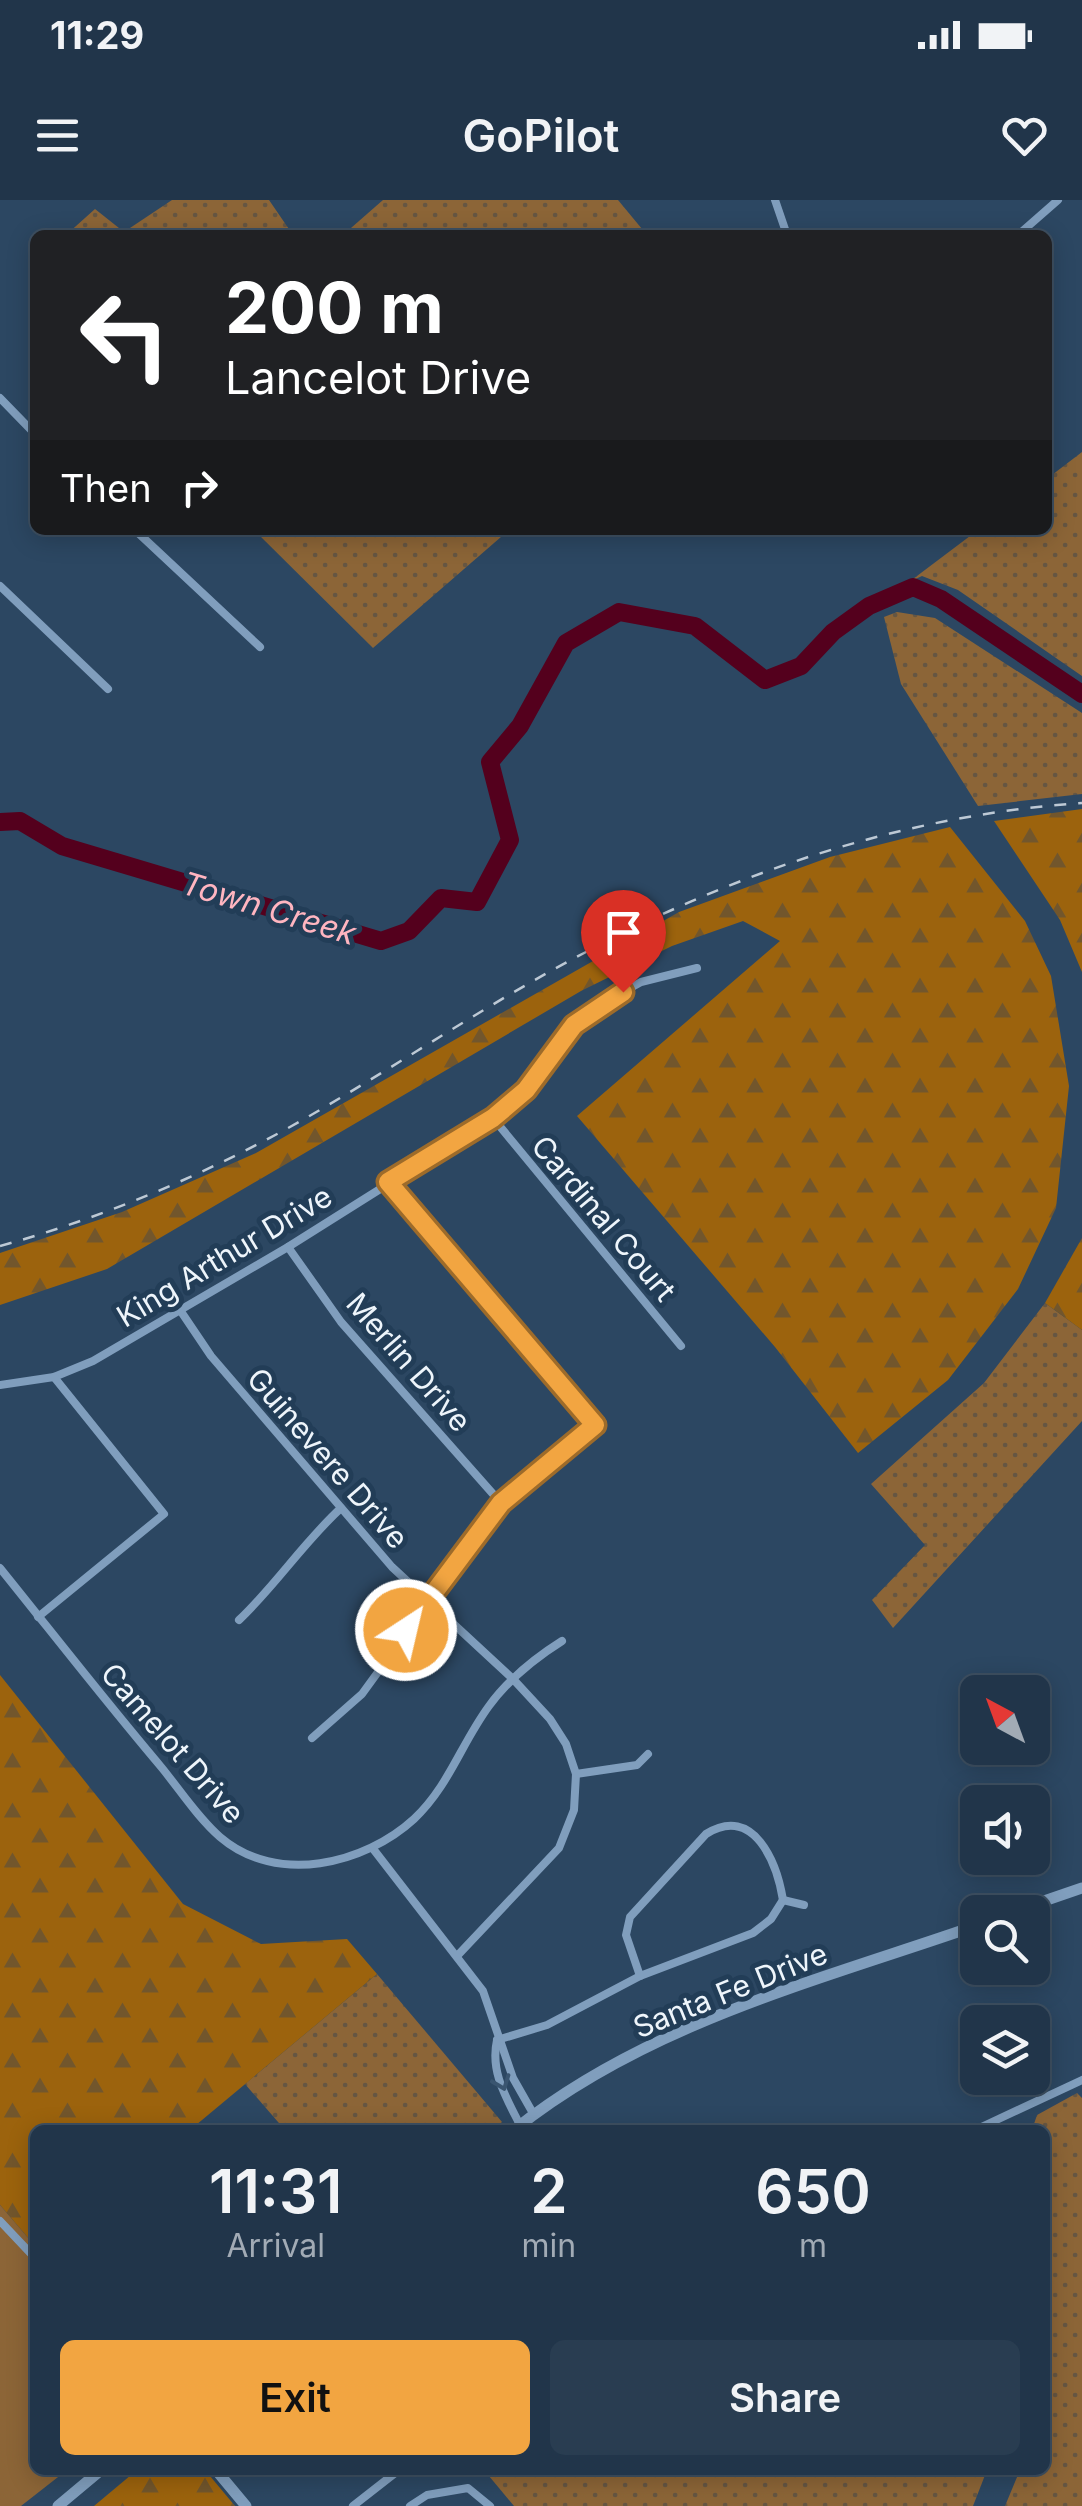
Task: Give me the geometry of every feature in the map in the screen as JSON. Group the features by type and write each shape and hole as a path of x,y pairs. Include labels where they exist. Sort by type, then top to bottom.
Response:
{"main road":[{"path":"1050,1899 1082,1888"},
{"name":"Santa Fe Drive","path":"521,2125 654,2043 724,2013 960,1930"},
{"path":"58,2506 95,2475"},
{"path":"220,2475 246,2506"}],"street":[{"path":"775,200 785,230"},
{"path":"1024,230 1058,200"},
{"path":"0,398 30,429"},
{"path":"140,535 260,647"},
{"path":"0,586 108,689"},
{"name":"King Arthur Drive","path":"0,1386 54,1378 93,1361 288,1247 493,1118 526,1090 574,1025 641,982 697,968"},
{"name":"Cardinal Court","path":"493,1118 681,1346"},
{"path":"312,1738 362,1694 427,1599 501,1503 595,1425 388,1182"},
{"name":"Merlin Drive","path":"288,1247 341,1322 501,1503"},
{"name":"Guinevere Drive","path":"180,1310 212,1356 392,1567 550,1718 566,1744 576,1774"},
{"path":"38,1617 164,1514 54,1378"},
{"path":"238,1620 272,1588 313,1534 341,1508"},
{"name":"Camelot Drive","path":"0,1568 222,1839 267,1860 318,1865 374,1850 414,1818 449,1779 488,1707 513,1679 562,1641"},
{"path":"458,1955 559,1848 574,1810 576,1774 638,1765 648,1754"},
{"path":"497,2040 547,2025 640,1976 753,1933 771,1919 783,1900 777,1863 761,1841 738,1827 720,1825 706,1834 630,1916 626,1935 640,1976"},
{"path":"374,1850 482,1991 497,2040 534,2115"},
{"path":"783,1900 804,1904"},
{"path":"497,2040 493,2058 516,2125"},
{"path":"986,2125 1082,2080"},
{"path":"0,2221 30,2253"},
{"path":"353,2506 393,2475"},
{"path":"410,2506 427,2495 468,2488 490,2506"}],"shaded area":[{"path":"172,200 269,200 290,230 127,230"},
{"path":"383,200 618,200 643,230 349,230"},
{"path":"95,209 121,230 72,230"},
{"path":"1082,452 1082,676 958,590 922,576 909,582 971,535 1052,535 1052,475"},
{"path":"259,535 503,535 373,648"},
{"path":"897,612 935,618 1082,713 1082,794 978,806 901,684 884,617"},
{"path":"1045,1303 1082,1330 1082,1421 893,1628 872,1600 925,1545 871,1484 984,1383"},
{"path":"377,1974 502,2122 281,2125 245,2084"},
{"path":"1077,2093 1082,2098 1082,2506 1005,2506 1018,2475 1050,2475 1050,2125 1034,2125 1037,2115"},
{"path":"0,2205 30,2240 30,2475 61,2475 21,2506 0,2506"},
{"path":"488,2475 985,2475 973,2506 514,2506"}],"green space":[{"path":"1082,809 1082,972 1060,920 994,821"},
{"path":"950,827 1025,921 1051,976 1069,1086 1056,1208 1018,1289 948,1380 858,1453 775,1347 577,1116 780,941 743,921 672,946 581,991 107,1269 0,1305 0,1253 122,1212 256,1153 679,912 830,857"},
{"path":"1082,1238 1082,1330 1045,1303"},
{"path":"0,1675 183,1904 261,1944 347,1939 377,1974 196,2125 30,2125 30,2240 0,2205"},
{"path":"131,2475 209,2475 235,2506 94,2506"}],"waterway":[{"name":"Town Creek","path":"0,822 20,821 62,846 381,941 409,931 441,898 477,902 510,840 490,762 520,726 566,643 619,612 695,626 765,680 801,666 833,632 869,606 913,587 941,599 1082,694"}],"railway":[{"path":"0,1246 118,1207 233,1157 306,1118 550,971 704,896 826,851 889,834 1017,809 1082,803"}],"route":[{"path":"406,1630 501,1503 595,1425 388,1182 493,1118 526,1090 574,1025 623,992"}]}
